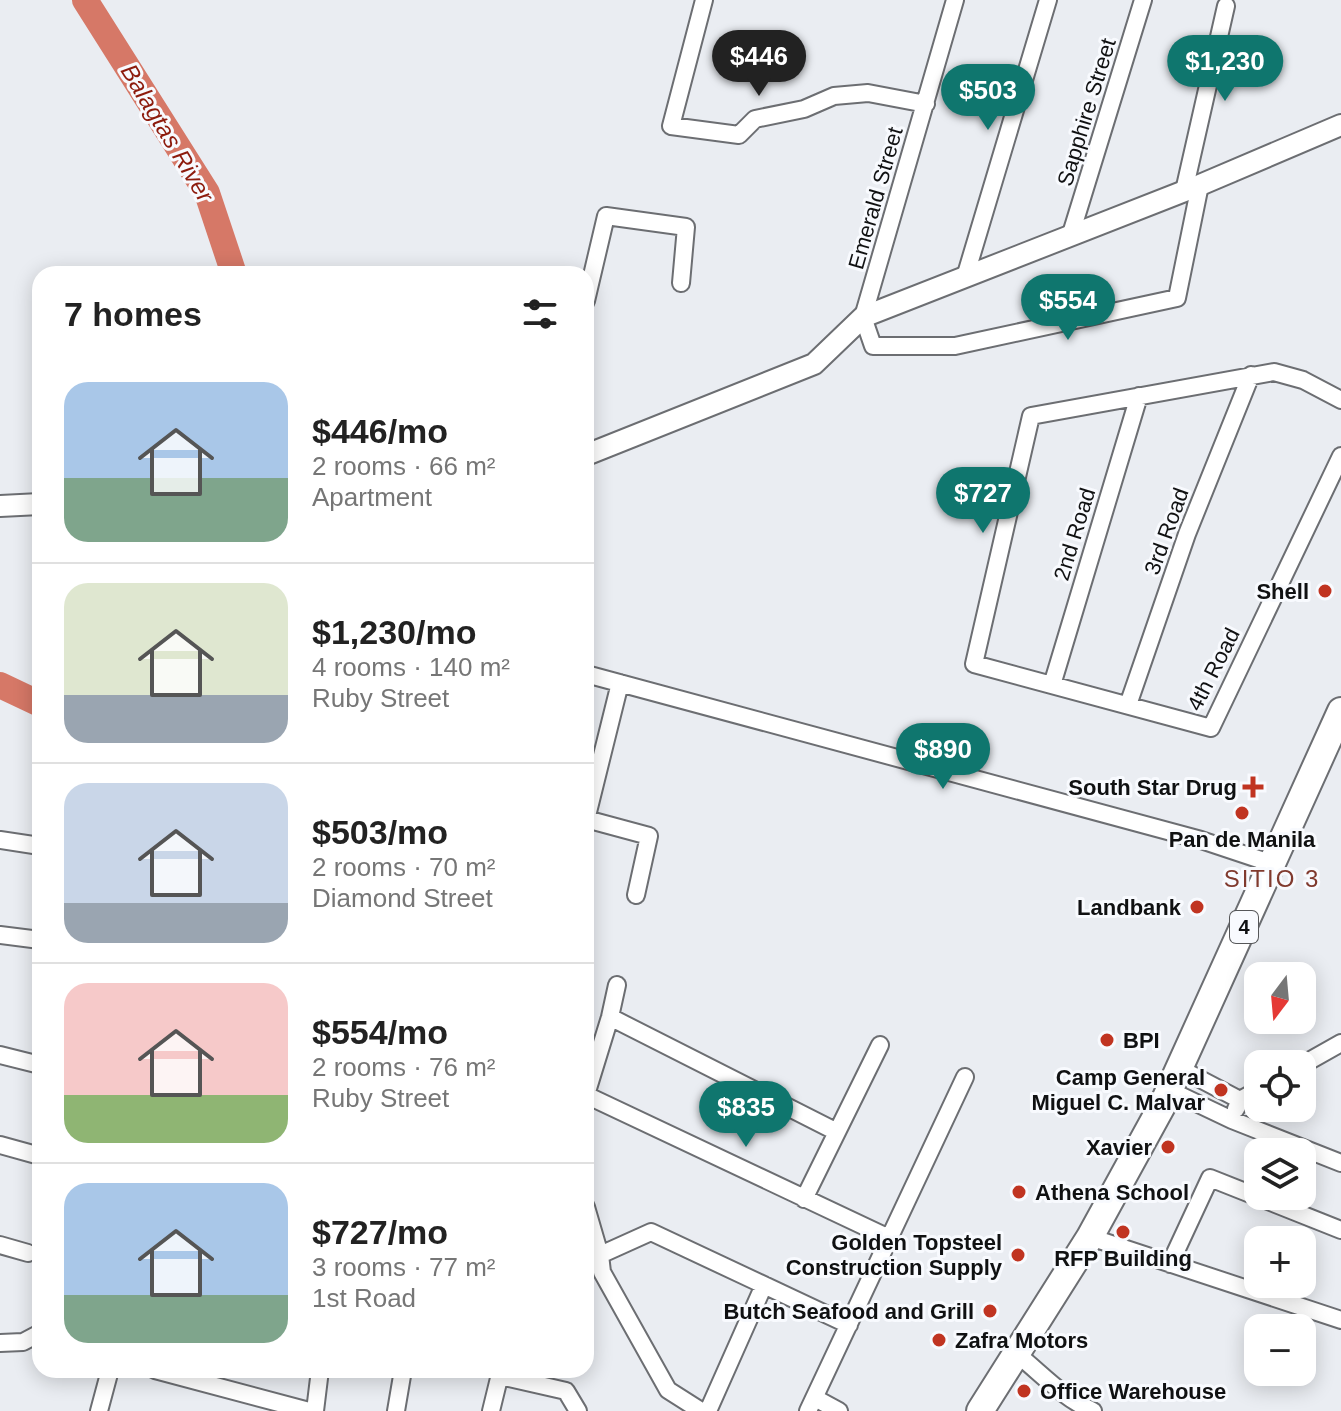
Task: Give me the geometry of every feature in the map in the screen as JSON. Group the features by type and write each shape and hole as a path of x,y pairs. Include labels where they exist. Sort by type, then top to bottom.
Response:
{"main road":[{"name":"4","path":"980,1411 1090,1237 1174,1079 1341,711"}],"street":[{"path":"704,0 671,126 739,135 755,119 804,109 834,96 868,93 926,104"},
{"name":"Emerald Street","path":"863,317 955,0"},
{"path":"966,274 1048,0"},
{"name":"Sapphire Street","path":"1070,237 1143,0"},
{"path":"863,317 873,346 955,346 1177,298 1192,188 1226,6"},
{"path":"594,452 814,364 863,317 966,274 1070,237 1192,188 1341,125"},
{"path":"594,267 606,216 686,227 681,283"},
{"path":"1139,396 1274,372 1303,380 1341,400"},
{"name":"3rd Road","path":"1128,705 1187,534 1251,375"},
{"name":"4th Road","path":"1139,396 1031,416 974,664 1211,728 1341,456"},
{"name":"2nd Road","path":"1052,685 1139,396"},
{"path":"0,506 32,504"},
{"path":"594,676 1201,840 1273,864"},
{"path":"594,788 620,683"},
{"path":"594,822 649,836 636,895"},
{"path":"0,840 32,845"},
{"path":"0,935 32,939"},
{"path":"594,1069 617,985"},
{"path":"610,1017 837,1132"},
{"path":"1316,1057 1341,1043"},
{"path":"804,1199 880,1045"},
{"path":"0,1055 32,1063"},
{"path":"839,1411 812,1405 965,1077"},
{"path":"1174,1079 1240,1100"},
{"path":"1174,1079 1232,1120 1341,1163"},
{"path":"1232,1120 1240,1100 1244,1098"},
{"path":"594,1099 889,1238"},
{"path":"0,1145 32,1154"},
{"path":"1170,1264 1210,1178 1341,1230"},
{"path":"600,1255 651,1232 849,1325"},
{"path":"594,1234 602,1272 668,1390 701,1411"},
{"path":"1090,1237 1341,1320"},
{"path":"0,1245 28,1253"},
{"path":"708,1411 764,1285"},
{"path":"0,1343 23,1342 32,1337"},
{"path":"1017,1354 1071,1401 1093,1411"},
{"path":"99,1411 108,1378"},
{"path":"186,1378 312,1411 318,1378"},
{"path":"396,1411 402,1378"},
{"path":"491,1411 500,1378"},
{"path":"519,1378 566,1391 578,1411"}],"waterway":[{"name":"Balagtas River","path":"85,0 207,193 231,266"},
{"name":"Balagtas River","path":"0,685 32,700"}],"place":[{"name":"Shell","path":"1325,591"},
{"name":"South Star Drug","path":"1253,787"},
{"name":"Pan de Manila","path":"1242,813"},
{"name":"Landbank","path":"1197,907"},
{"name":"BPI","path":"1107,1040"},
{"name":"Camp General Miguel C. Malvar","path":"1221,1090"},
{"name":"Xavier","path":"1168,1147"},
{"name":"Athena School","path":"1019,1192"},
{"name":"RFP Building","path":"1123,1232"},
{"name":"Golden Topsteel Construction Supply","path":"1018,1255"},
{"name":"Butch Seafood and Grill","path":"990,1311"},
{"name":"Zafra Motors","path":"939,1340"},
{"name":"Office Warehouse","path":"1024,1391"}],"district":[{"name":"SITIO 3","path":"1272,879"}]}
